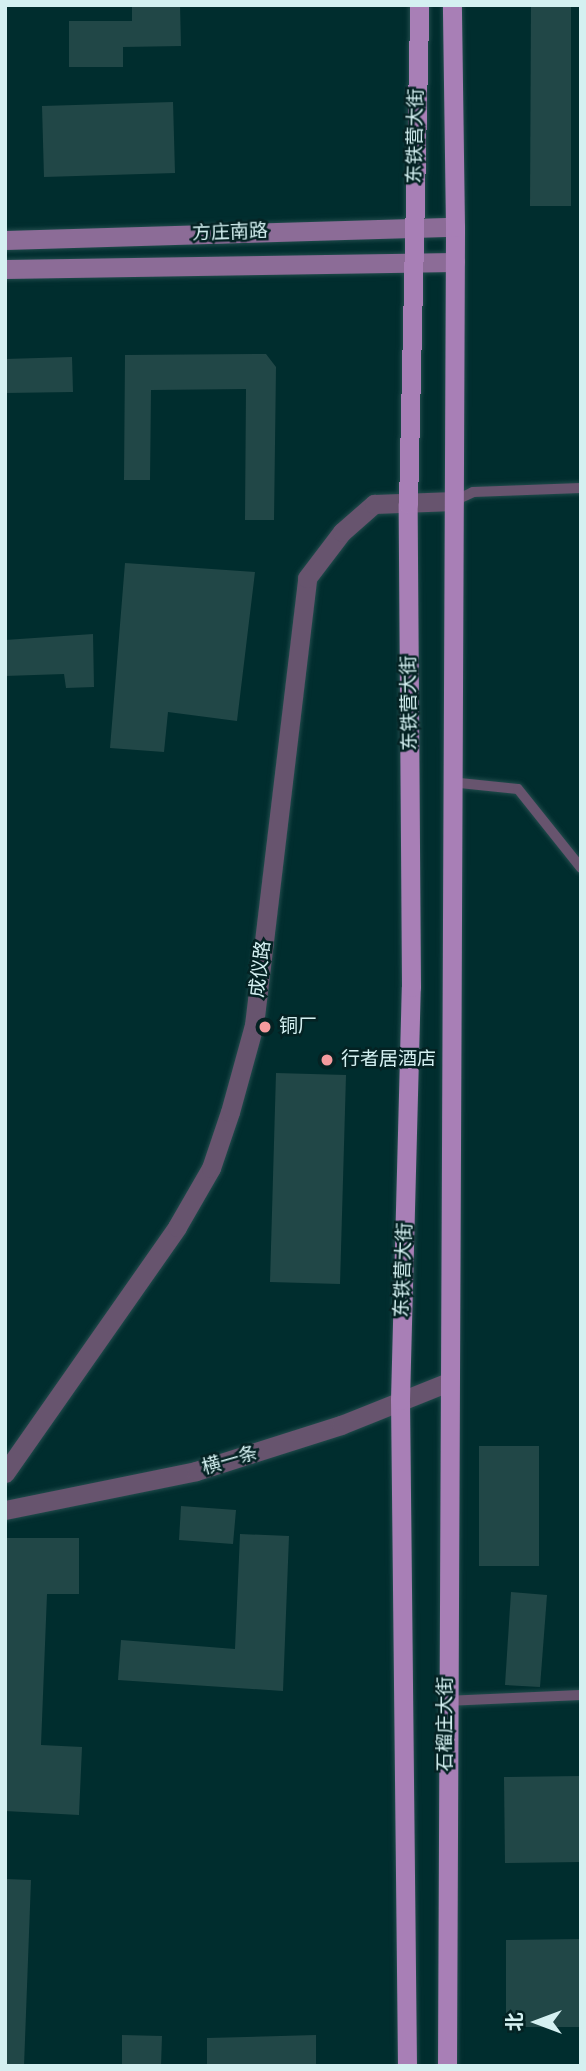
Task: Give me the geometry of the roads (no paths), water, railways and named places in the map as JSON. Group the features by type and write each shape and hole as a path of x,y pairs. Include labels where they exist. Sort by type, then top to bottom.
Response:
{"main road":[{"name":"东铁营大街","path":"400,1400 411,987 408,504 418,5"},
{"name":"东铁营大街","path":"446,1383 454,501 455,226 452,5"},
{"name":"方庄南路","path":"5,240 455,226"},
{"name":"方庄南路","path":"5,269 455,262"},
{"name":"石榴庄大街","path":"446,1383 447,2066"},
{"path":"400,1400 407,2066"}],"street":[{"name":"成仪路","path":"5,1473 177,1227 211,1168 254,1025 307,578 357,516 374,504 454,501"},
{"name":"横一条","path":"5,1510 196,1471 341,1426 446,1383"}],"lane":[{"path":"454,501 473,492 581,488"},
{"path":"450,782 519,789 581,868"},
{"path":"445,1701 581,1695"}],"place":[{"name":"铜厂","path":"265,1027"},
{"name":"行者居酒店","path":"327,1060"}]}
